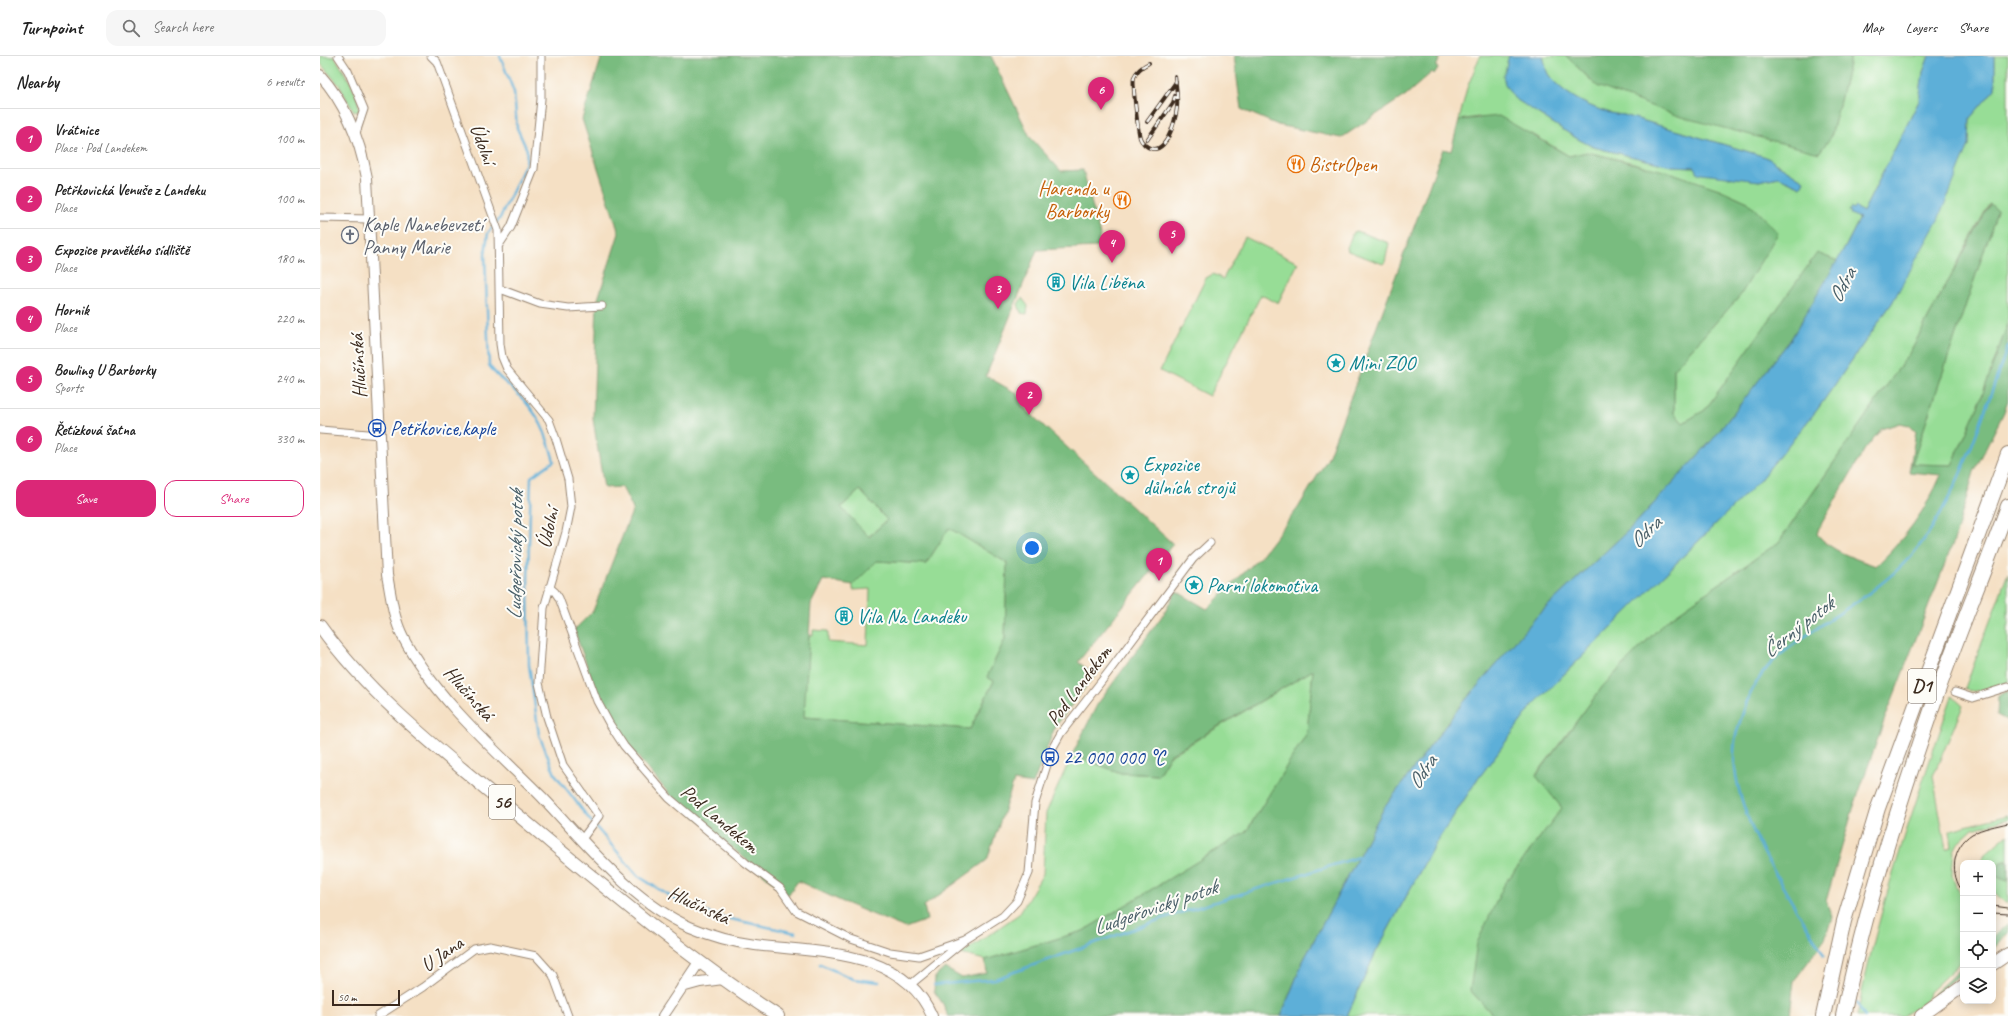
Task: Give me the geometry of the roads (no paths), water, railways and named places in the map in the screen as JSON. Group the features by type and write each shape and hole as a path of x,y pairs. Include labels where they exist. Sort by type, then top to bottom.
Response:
{"highway":[{"name":"D1","path":"1824,1014 1844,921 1878,808 2008,454"},
{"name":"D1","path":"1843,1016 1858,947 1898,811 1934,704 2008,506"}],"main road":[{"name":"56","path":"320,626 349,663 408,722 560,850 699,962 778,1016"},
{"path":"1996,962 2008,954"},
{"path":"1921,1016 1960,988"}],"street":[{"path":"338,56 348,71 364,109 356,133"},
{"name":"Údolní","path":"431,56 437,62 498,230 500,344 502,358 507,369 549,420 568,479 571,506 566,532 544,608 539,675 540,694 563,765 599,816 591,829 582,839"},
{"path":"499,245 511,227 534,168 541,99 541,56"},
{"name":"Hlučínská","path":"320,75 344,109 356,133 367,178 387,575 395,615 402,635 415,657 440,691 582,839 635,891 662,911 690,927 728,940 818,951 862,960 885,968 910,985 923,1000 932,1016"},
{"path":"320,218 370,219"},
{"path":"500,289 540,304 561,307 602,306"},
{"path":"320,430 380,435"},
{"name":"Pod Landekem","path":"910,985 965,940 1003,916 1017,902 1029,873 1035,803 1052,750 1061,733 1108,674 1193,559 1210,543"},
{"name":"Pod Landekem","path":"549,587 559,598 597,701 624,746 669,798 746,863 780,888 796,911 851,939 890,952 919,956 965,940"},
{"path":"1955,692 1973,698 2008,687"},
{"name":"U Jana","path":"378,1016 423,987 474,949 490,946 536,956 552,975 568,1016"},
{"path":"663,1016 699,962"},
{"path":"682,987 700,982 723,979"}],"water":[{"path":"1509,56 1543,56 1547,72 1554,82 1572,96 1593,107 1766,157 1804,181 1801,187 1779,177 1759,181 1702,174 1698,173 1695,167 1671,166 1593,147 1576,138 1514,98 1505,84 1503,76"},
{"name":"Odra","path":"1929,56 1995,56 1995,89 1970,118 1969,145 1938,220 1892,303 1817,410 1758,482 1533,705 1475,783 1432,849 1376,952 1347,1016 1281,1016 1303,961 1384,808 1458,709 1537,616 1635,524 1714,438 1791,339 1846,246 1860,218 1850,214 1851,212 1849,211 1851,207 1853,209 1855,207 1863,212 1919,101 1923,72"}],"waterway":[{"name":"Ludgeřovický potok","path":"500,56 514,92 517,128 527,150 526,163 500,218 488,233 485,254 489,365 498,377 513,389 531,408 545,432 554,461 531,477 528,579 529,665 539,735 555,774 590,820 638,876 679,902 716,916 796,933"},
{"name":"Černý potok","path":"1824,955 1767,860 1744,808 1737,782 1734,756 1734,744 1738,726 1754,688 1768,667 1796,642 1865,596 1897,571 1927,535 1956,484 1979,427 2008,346"},
{"name":"Ludgeřovický potok","path":"934,985 995,979 1167,917 1359,857"},
{"name":"Ludgeřovický potok","path":"820,964 853,979 879,982"},
{"name":"Černý potok","path":"1856,1002 1865,1016"}],"tram line":[{"path":"1960,887 1954,869 1957,853 1965,839 1976,832 2008,823"},
{"path":"1996,906 2008,908"},
{"path":"1996,913 2008,914"}],"railway":[{"path":"1149,63 1140,68 1135,75 1134,88 1140,138 1145,145 1152,149 1158,148 1164,144 1172,129 1177,103 1175,76"},
{"path":"1147,122 1176,82"},
{"path":"1147,140 1173,103 1175,96"}],"place":[{"name":"Řetízková šatna","path":"1101,110"},
{"name":"BistrOpen","path":"1296,164"},
{"name":"Harenda u Barborky","path":"1122,200"},
{"name":"Kaple Nanebevzetí Panny Marie","path":"350,235"},
{"name":"Bowling U Barborky","path":"1172,254"},
{"name":"Hornik","path":"1112,263"},
{"name":"Vila Liběna","path":"1056,282"},
{"name":"Expozice pravěkého sídliště","path":"998,309"},
{"name":"Mini ZOO","path":"1336,363"},
{"name":"Petřkovická Venuše z Landeku","path":"1029,415"},
{"name":"Petřkovice,kaple","path":"377,428"},
{"name":"Expozice důlních strojů","path":"1130,475"},
{"name":"Vrátnice","path":"1159,581"},
{"name":"Parní lokomotiva","path":"1194,585"},
{"name":"Vila Na Landeku","path":"844,616"},
{"name":"22 000 000 °C","path":"1050,757"}]}
